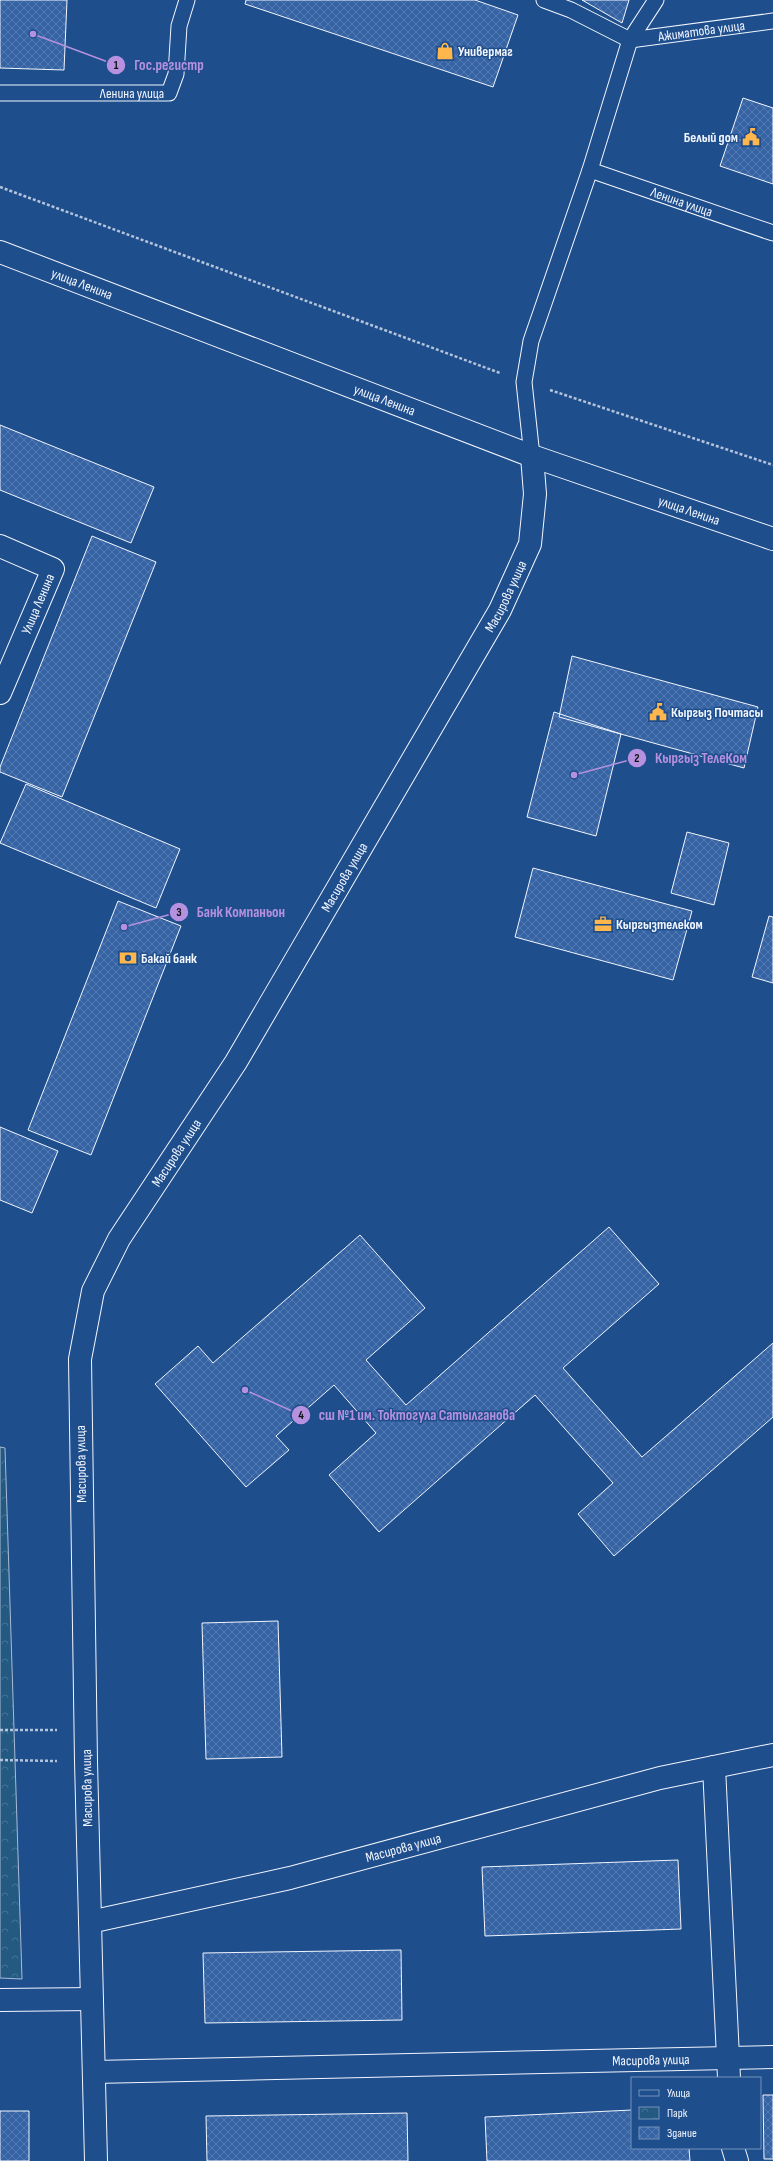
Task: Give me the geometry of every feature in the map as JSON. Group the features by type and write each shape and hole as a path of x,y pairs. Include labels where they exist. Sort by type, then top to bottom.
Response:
{"street":[{"name":"улица Ленина","path":"0,252 532,456 773,539"},
{"name":"Масирова улица","path":"96,2161 85,1731 80,1359 92,1291 119,1239 236,1062 500,610 530,544 535,494 532,456"},
{"name":"Улица Ленина","path":"0,546 53,569 0,693"},
{"name":"Масирова улица","path":"90,1922 290,1878 660,1778 773,1755"},
{"path":"714,1767 729,2068"},
{"path":"0,2000 92,1999"},
{"name":"Масирова улица","path":"94,2072 729,2068 773,2057"},
{"path":"733,2149 737,2161"}],"lane":[{"name":"Ленина улица","path":"0,93 168,94 176,74 179,26 187,0"},
{"path":"544,0 570,10 630,40"},
{"path":"532,456 524,382 532,341 590,170 630,40 656,0"},
{"name":"Ажиматова улица","path":"630,40 773,21"},
{"name":"Ленина улица","path":"590,170 773,233"}],"path":[{"path":"0,186 524,382 773,465"},
{"path":"0,1730 85,1731"},
{"path":"0,1760 86,1761"}],"green space":[{"path":"0,1447 5,1448 22,1979 0,1978"}],"building":[{"path":"0,0 67,0 64,70 0,68"},
{"name":"Универмаг","path":"246,0 475,0 518,15 493,87 245,4"},
{"path":"582,0 629,0 622,23"},
{"name":"Белый дом","path":"743,98 773,108 773,184 720,166"},
{"path":"0,425 154,487 131,543 0,490"},
{"path":"92,536 156,562 62,797 0,772 0,767"},
{"name":"Кыргыз Почтасы","path":"572,656 758,707 744,768 559,717"},
{"path":"554,712 621,734 596,836 527,817"},
{"path":"26,784 180,849 156,908 0,843"},
{"path":"687,832 729,843 714,905 671,893"},
{"name":"Кыргызтелеком","path":"533,868 692,911 673,980 515,937"},
{"path":"118,901 181,926 91,1155 28,1130"},
{"path":"769,916 773,917 773,983 752,977"},
{"path":"0,1127 58,1151 32,1213 0,1200"},
{"path":"609,1227 659,1284 563,1368 642,1457 773,1343 773,1417 614,1556 578,1514 613,1483 535,1395 379,1532 329,1475 376,1433 334,1385 276,1436 289,1450 246,1487 155,1384 198,1346 213,1363 360,1235 425,1308 366,1360 406,1405"},
{"path":"278,1621 282,1757 206,1759 202,1623"},
{"path":"678,1860 681,1929 485,1936 482,1867"},
{"path":"401,1950 402,2020 205,2023 203,1953"},
{"path":"763,2095 773,2095 773,2159 764,2159"},
{"path":"631,2110 631,2149 689,2149 690,2161 487,2161 485,2117"},
{"path":"0,2111 29,2111 29,2161 0,2161"},
{"path":"407,2113 408,2161 207,2161 206,2116"}],"place":[{"name":"Гос.регистр","path":"33,34"},
{"name":"Универмаг","path":"445,51"},
{"name":"Белый дом","path":"751,137"},
{"name":"Кыргыз Почтасы","path":"658,712"},
{"name":"Кыргыз ТелеКом","path":"574,775"},
{"name":"Кыргызтелеком","path":"603,924"},
{"name":"Банк Компаньон","path":"124,927"},
{"name":"Бакай банк","path":"128,958"},
{"name":"сш №1 им. Токтогула Сатылганова","path":"245,1390"}]}
